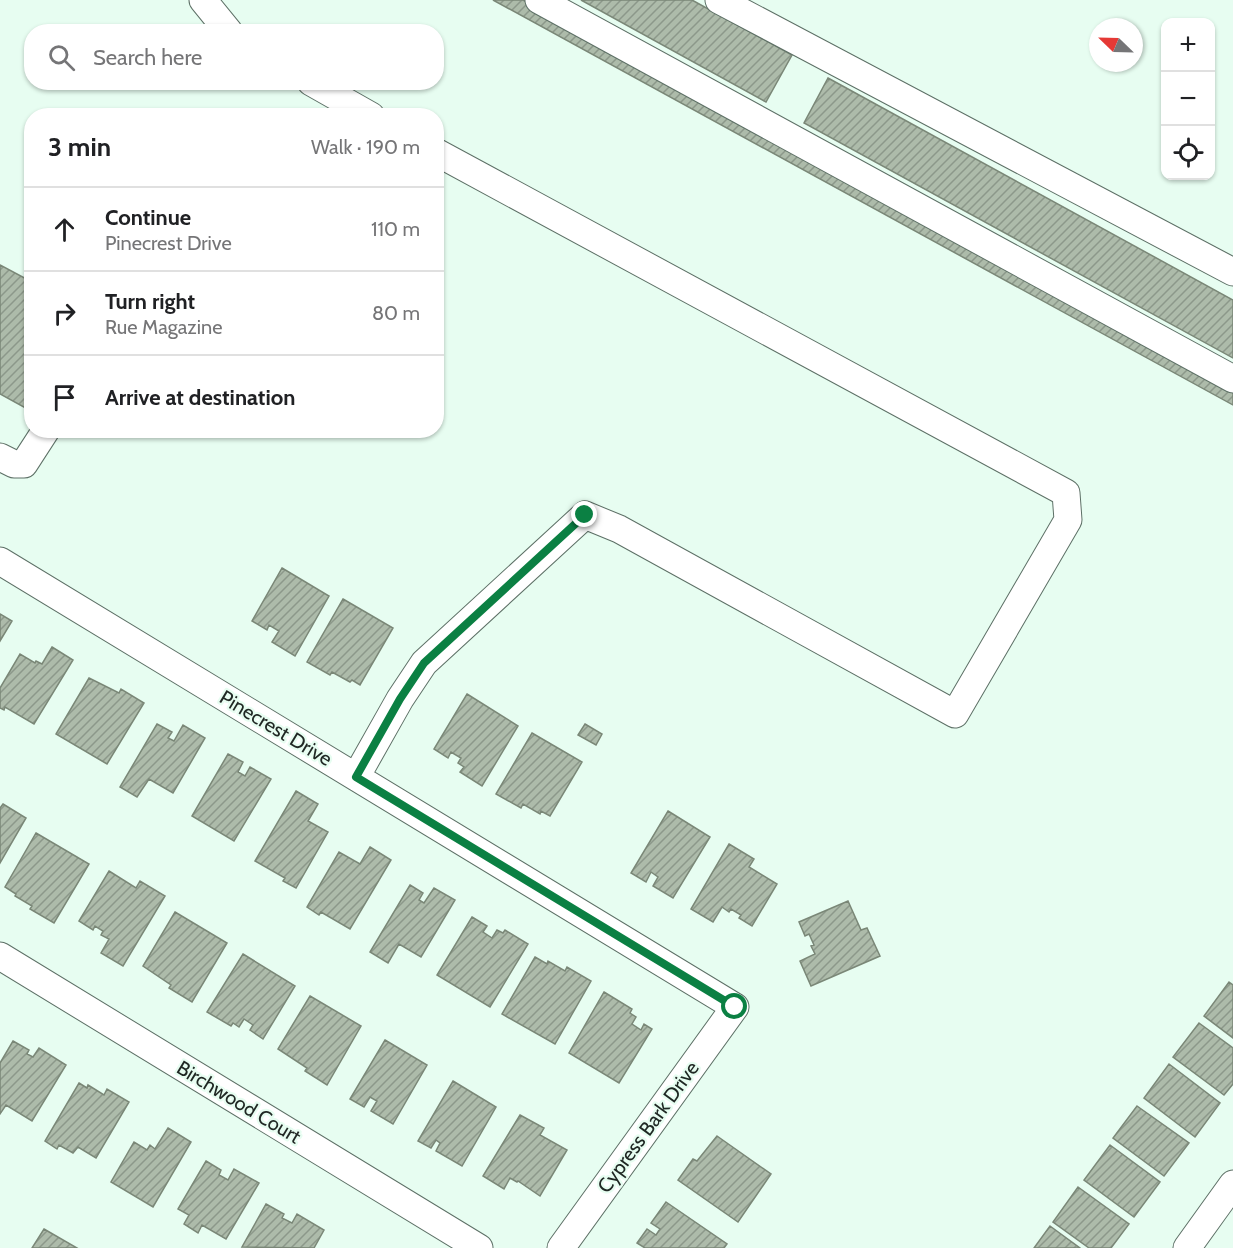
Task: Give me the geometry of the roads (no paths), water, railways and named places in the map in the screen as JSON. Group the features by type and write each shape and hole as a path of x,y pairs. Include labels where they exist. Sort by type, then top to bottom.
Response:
{"street":[{"path":"203,0 222,24"},
{"path":"539,0 1233,379"},
{"path":"719,0 1233,272"},
{"path":"325,90 357,108"},
{"path":"356,777 400,699 424,663 585,515 620,529 955,714 1068,520 1066,493 444,156"},
{"path":"0,457 14,464 24,464 41,438"},
{"name":"Pinecrest Drive","path":"0,561 735,1007"},
{"name":"Birchwood Court","path":"0,956 479,1248"},
{"name":"Cypress Bark Drive","path":"561,1248 735,1007"},
{"path":"1187,1248 1233,1184"}]}
